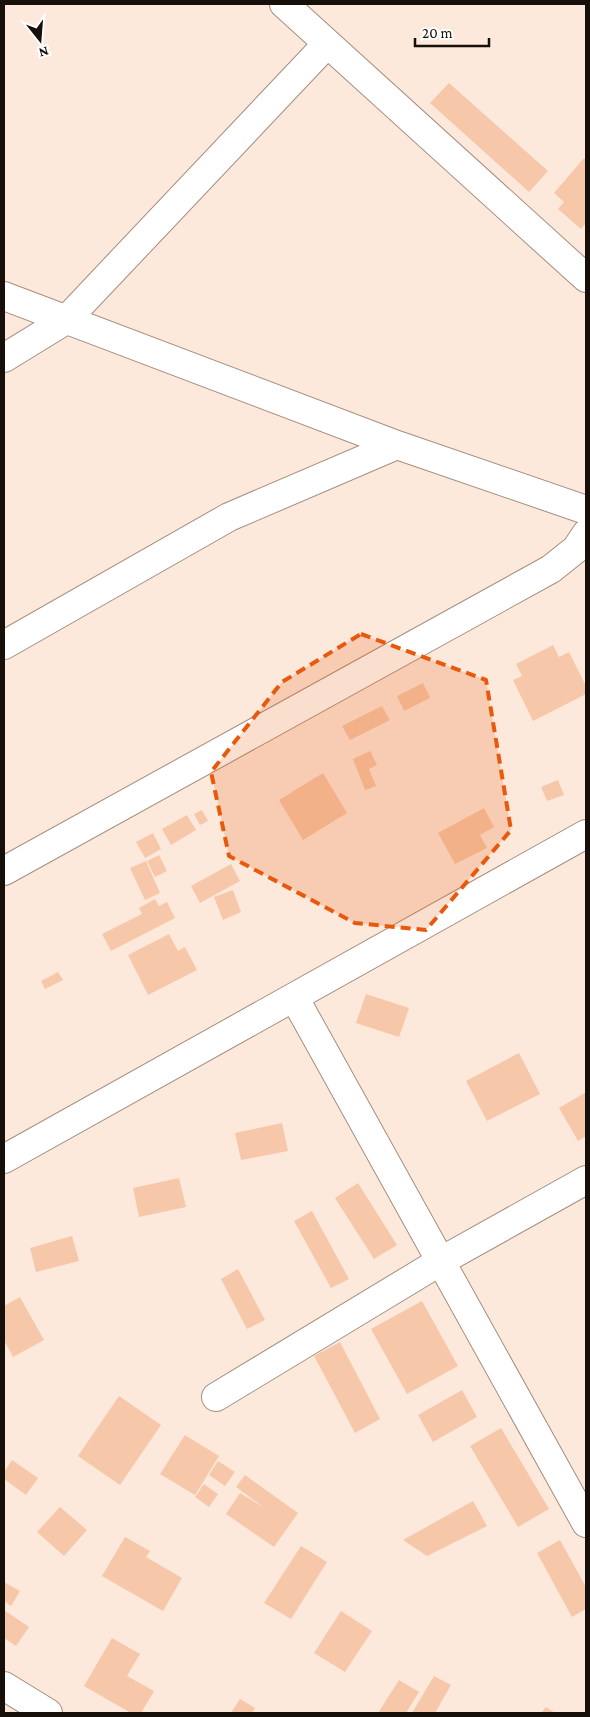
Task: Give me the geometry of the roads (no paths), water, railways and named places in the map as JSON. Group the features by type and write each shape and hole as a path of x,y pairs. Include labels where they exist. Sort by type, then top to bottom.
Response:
{"main road":[{"path":"284,4 586,278"},
{"path":"4,358 66,320 327,44"},
{"path":"4,296 397,445 586,510"},
{"path":"4,645 229,517 397,445"},
{"path":"4,871 551,569 576,549 586,534"},
{"path":"4,1159 586,834"},
{"path":"294,996 586,1523"},
{"path":"216,1396 441,1261 586,1180"},
{"path":"4,1686 48,1713"}]}
